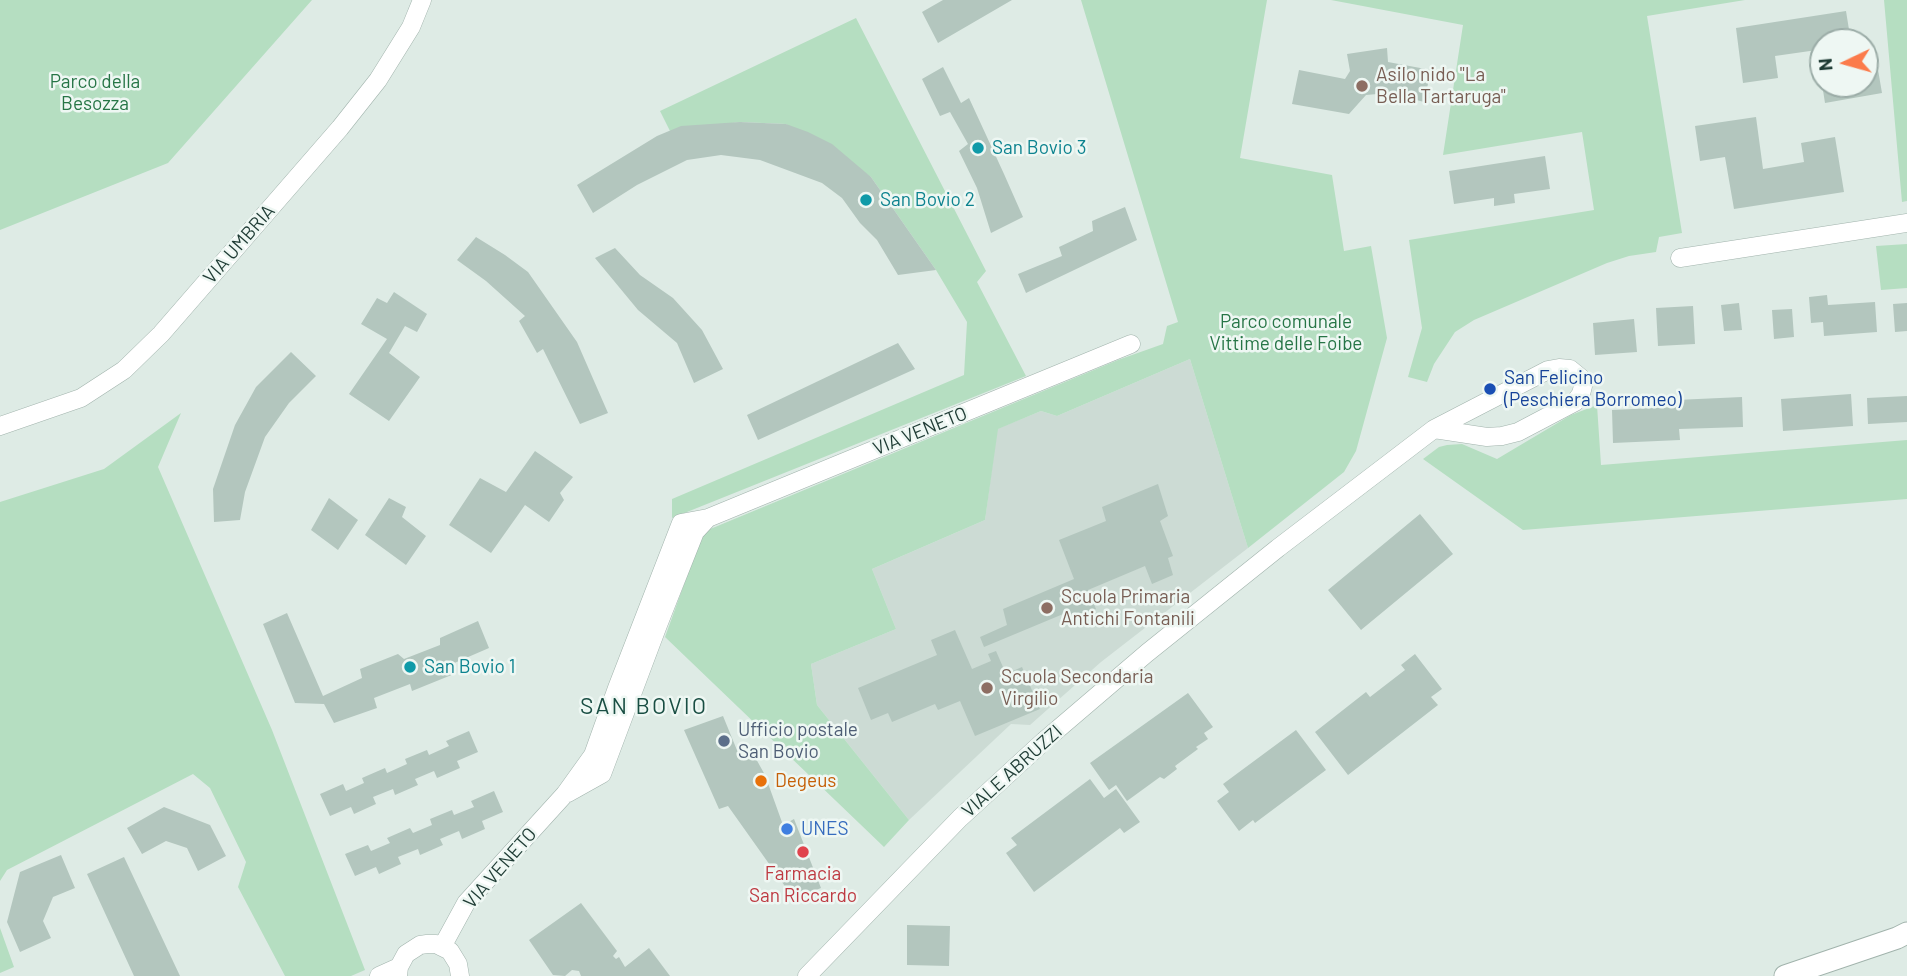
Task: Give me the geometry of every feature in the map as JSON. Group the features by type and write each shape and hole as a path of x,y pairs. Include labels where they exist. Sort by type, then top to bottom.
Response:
{"street":[{"name":"VIA UMBRIA","path":"0,426 81,398 134,361 220,267 371,90 411,27 422,0"},
{"path":"1680,258 1907,223"},
{"name":"VIA VENETO","path":"442,947 466,903 565,794 593,755 681,523 708,518 1131,344"},
{"name":"VIALE ABRUZZI","path":"807,976 960,818 1147,653 1278,548 1434,429 1548,370 1565,368 1575,371 1581,378 1581,394 1575,402 1518,432 1487,437 1434,429"},
{"path":"1785,976 1907,933"},
{"path":"379,976 398,971 406,954 420,945 427,944 442,947 455,956 460,976"}],"shaded area":[{"path":"1190,359 1248,548 1101,662 1030,725 1011,724 909,820 817,705 811,664 896,629 872,569 985,520 997,429 1041,411 1057,416"}],"green space":[{"name":"Parco della Besozza","path":"0,0 312,0 168,163 0,230"},
{"name":"Parco comunale Vittime delle Foibe","path":"1081,0 1267,0 1240,158 1332,175 1344,251 1371,246 1387,338 1356,451 1344,472 1248,548 1190,359 1057,416 1041,411 998,429 985,520 872,569 896,629 811,664 817,705 909,820 884,847 665,637 703,532 1118,360 1163,344 1167,326 1178,322"},
{"name":"Parco comunale Vittime delle Foibe","path":"1331,0 1745,0 1647,16 1682,233 1659,237 1656,252 1607,263 1474,320 1455,332 1434,364 1427,382 1408,377 1422,328 1409,240 1594,210 1582,132 1443,155 1463,25"},
{"path":"1884,0 1907,0 1907,201 1902,202"},
{"path":"856,18 986,271 977,282 1026,376 672,518 672,499 964,375 967,322 936,270 871,177 786,124 740,122 670,131 660,111"},
{"path":"1907,244 1907,288 1881,290 1876,246"},
{"path":"1597,405 1601,465 1907,440 1907,499 1523,530 1423,459 1439,447 1462,444 1497,459 1571,415"},
{"path":"181,413 158,467 272,730 365,970 351,976 285,976 238,887 246,862 210,788 193,774 7,870 0,881 0,502 104,469"},
{"path":"0,928 14,967 0,973"}],"building":[{"path":"943,0 1012,0 938,43 922,12"},
{"path":"1846,11 1849,28 1809,28 1809,51 1775,56 1778,78 1743,83 1736,28"},
{"name":"Asilo nido \"La Bella Tartaruga\"","path":"1387,48 1388,62 1431,70 1424,102 1389,93 1366,95 1349,114 1292,104 1299,70 1345,79 1350,71 1347,54"},
{"name":"San Bovio 3","path":"943,67 961,103 969,98 1023,217 991,233 977,188 959,151 968,144 950,112 940,116 922,79"},
{"path":"1824,98 1854,98 1825,103"},
{"path":"1756,117 1763,169 1804,162 1801,143 1835,137 1844,192 1734,209 1725,157 1700,161 1695,126"},
{"name":"San Bovio 2","path":"740,122 786,124 832,144 871,177 936,270 898,275 877,240 860,223 842,198 822,183 760,160 721,155 687,160 637,185 593,213 577,185 657,136 681,126"},
{"path":"1545,156 1550,189 1514,194 1515,203 1494,206 1494,198 1454,204 1449,171"},
{"path":"1125,207 1137,240 1026,293 1018,274 1062,256 1059,247 1093,231 1092,221"},
{"path":"476,237 528,272 577,342 608,413 580,424 543,349 537,353 519,321 525,316 486,281 457,260"},
{"path":"615,248 640,275 673,298 702,330 723,369 694,383 677,343 638,310 595,258"},
{"path":"394,292 427,314 417,332 405,326 389,353 420,377 389,421 349,394 387,339 361,324 377,298 387,303"},
{"path":"1827,295 1828,305 1875,302 1877,332 1824,336 1823,322 1811,323 1809,297"},
{"path":"1739,303 1742,330 1724,331 1721,305"},
{"path":"1907,303 1907,331 1895,332 1893,304"},
{"path":"1693,306 1695,344 1658,346 1656,308"},
{"path":"1792,309 1794,337 1774,339 1772,310"},
{"path":"1634,319 1637,352 1595,355 1593,323"},
{"path":"898,343 915,369 758,440 747,415"},
{"path":"291,352 316,376 289,403 265,437 245,492 240,520 214,522 213,489 235,425 256,387"},
{"path":"1851,394 1853,426 1783,431 1781,399"},
{"path":"1907,396 1907,422 1868,424 1867,398"},
{"path":"1742,397 1743,427 1679,429 1680,440 1613,443 1612,410 1676,407 1676,400"},
{"path":"535,451 573,477 560,493 564,500 549,522 525,505 491,553 449,525 480,478 506,492"},
{"path":"1158,484 1168,516 1160,521 1173,556 1168,558 1173,575 1152,584 1145,566 1088,590 1096,609 1073,619 1068,612 984,647 980,637 1007,625 1003,609 1074,579 1059,540 1106,521 1102,507"},
{"path":"329,498 358,520 338,550 311,530"},
{"path":"389,498 406,507 402,517 426,536 406,565 365,535"},
{"path":"1420,514 1453,554 1361,630 1328,590"},
{"name":"San Bovio 1","path":"287,613 323,696 362,678 360,669 398,654 404,659 440,645 440,638 478,621 489,648 452,664 454,674 412,691 410,684 374,698 377,708 334,723 324,704 295,703 263,624"},
{"path":"955,630 972,669 991,661 988,654 996,651 1006,674 1022,667 1040,709 975,736 960,701 938,710 935,704 892,722 888,713 871,720 858,688 937,655 931,640"},
{"path":"1415,654 1442,689 1431,697 1438,705 1348,775 1315,732 1366,692 1370,697 1405,670 1401,665"},
{"path":"1188,693 1213,727 1204,733 1208,739 1175,766 1177,769 1164,779 1160,777 1127,801 1116,785 1109,790 1090,763"},
{"path":"723,716 741,760 755,757 765,775 783,825 794,819 821,888 794,899 728,806 719,809 684,730"},
{"path":"1296,730 1326,770 1255,823 1253,820 1239,831 1217,801 1229,792 1223,784"},
{"path":"469,731 478,752 457,761 460,768 437,778 434,771 415,779 418,785 395,795 393,789 373,797 376,804 354,814 351,807 330,816 320,794 343,784 346,791 364,783 362,778 385,768 387,773 407,764 405,759 427,750 429,755 449,746 446,741"},
{"path":"1090,779 1104,798 1116,789 1140,822 1124,833 1120,828 1034,892 1006,853 1017,845 1011,838"},
{"path":"494,791 503,812 482,821 485,829 462,839 459,831 440,839 443,845 420,855 418,849 398,857 401,864 379,874 376,867 355,876 345,854 368,845 371,851 390,843 387,838 410,828 413,833 432,825 430,819 452,810 454,815 474,807 471,801"},
{"path":"164,807 210,825 226,856 198,871 187,848 166,841 142,854 127,828"},
{"path":"61,855 75,888 53,897 43,921 51,938 20,952 7,922 20,872"},
{"path":"124,857 180,976 134,976 87,874"},
{"path":"581,903 617,951 613,956 616,959 619,957 625,967 649,948 670,976 581,976 579,971 572,970 565,976 553,975 529,940"},
{"path":"907,925 950,926 949,966 907,965"}],"place":[{"name":"Asilo nido \"La Bella Tartaruga\"","path":"1362,86"},
{"name":"San Bovio 3","path":"978,148"},
{"name":"San Bovio 2","path":"866,200"},
{"name":"San Felicino (Peschiera Borromeo)","path":"1490,389"},
{"name":"Scuola Primaria Antichi Fontanili","path":"1047,608"},
{"name":"San Bovio 1","path":"410,667"},
{"name":"Scuola Secondaria Virgilio","path":"987,688"},
{"name":"Ufficio postale San Bovio","path":"724,741"},
{"name":"Degeus","path":"761,781"},
{"name":"UNES","path":"787,829"},
{"name":"Farmacia San Riccardo","path":"803,852"}],"district":[{"name":"SAN BOVIO","path":"644,706"}]}
